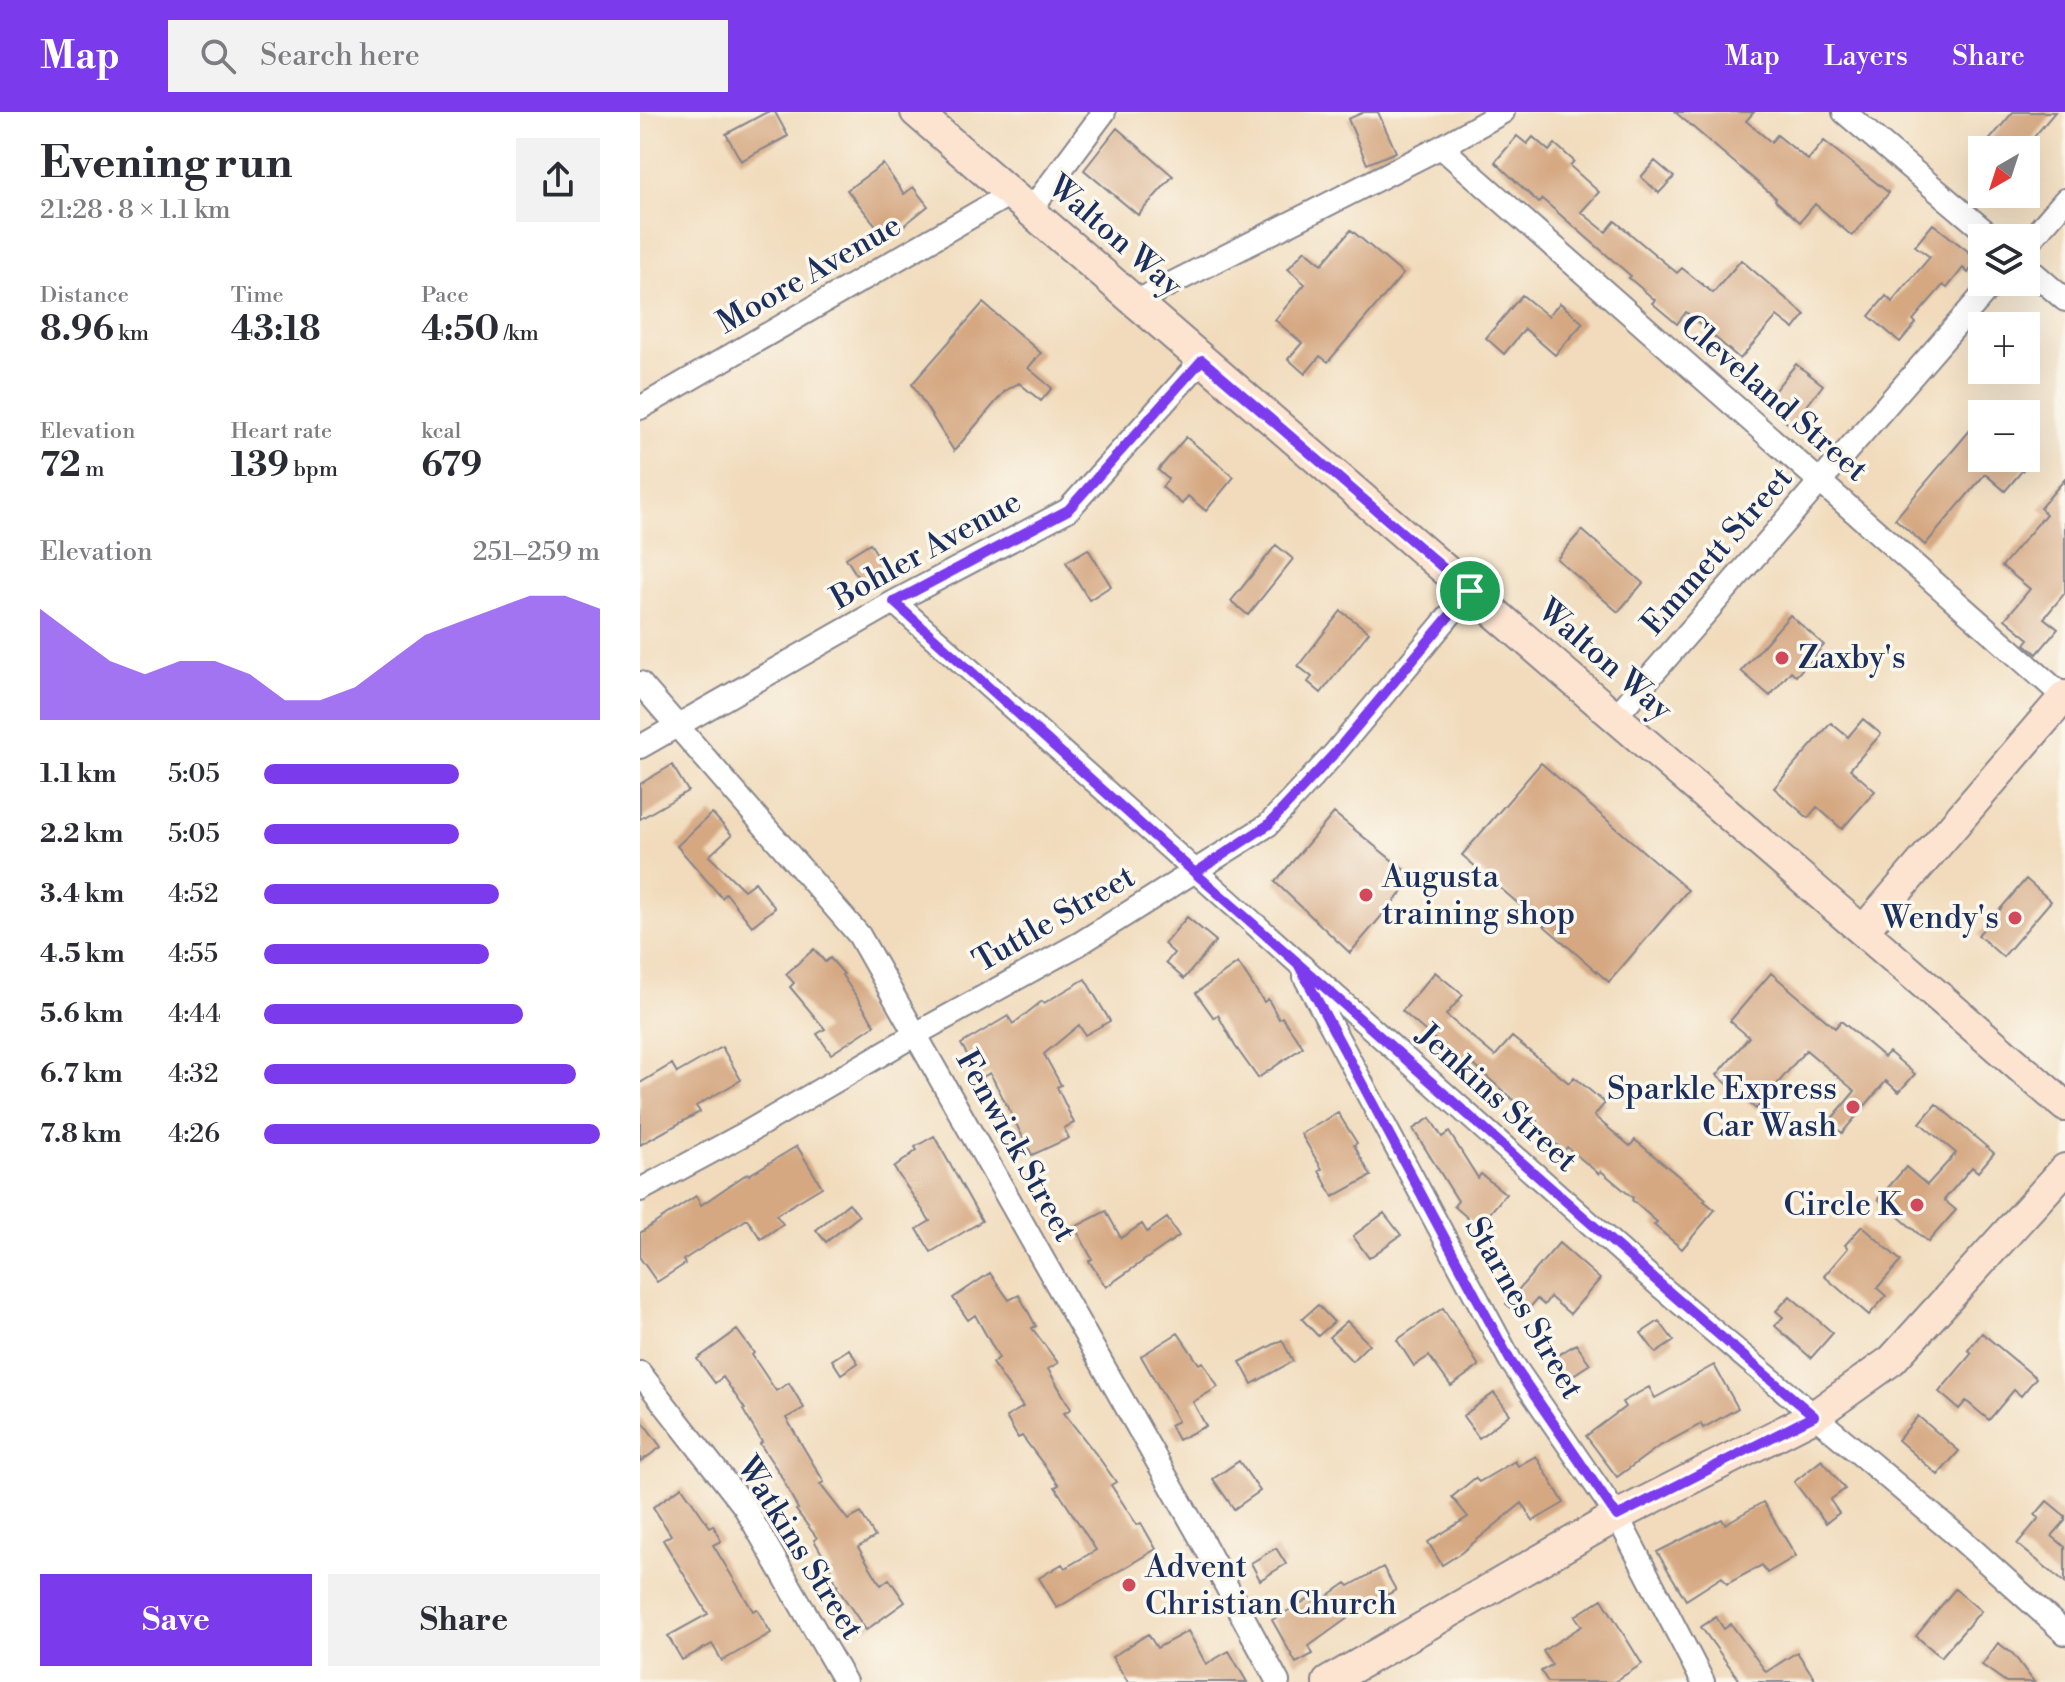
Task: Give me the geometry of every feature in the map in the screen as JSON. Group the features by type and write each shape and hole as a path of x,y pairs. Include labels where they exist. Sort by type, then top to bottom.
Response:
{"main road":[{"name":"Walton Way","path":"916,112 2065,1106"},
{"path":"1863,931 2064,696"},
{"path":"1328,1682 1617,1516 1814,1416 1892,1360 2065,1169"}],"street":[{"name":"Moore Avenue","path":"640,408 1020,202 1104,112"},
{"path":"1135,302 1441,147 1503,112"},
{"path":"1844,112 1976,224"},
{"name":"Cleveland Street","path":"1441,147 2064,696"},
{"path":"2040,229 2065,200"},
{"path":"2040,278 2065,300"},
{"name":"Emmett Street","path":"1615,717 1982,296"},
{"name":"Bohler Avenue","path":"640,747 894,602 1068,510 1202,360"},
{"name":"Tuttle Street","path":"640,1190 1079,944 1268,825 1334,754 1470,591"},
{"name":"Jenkins Street","path":"894,602 1660,1286 1961,1539 2065,1633"},
{"name":"Fenwick Street","path":"640,683 859,935 1191,1521 1278,1682"},
{"name":"Starnes Street","path":"1297,962 1510,1360 1617,1516 1703,1682"},
{"name":"Watkins Street","path":"640,1373 744,1506 845,1682"}],"building":[{"path":"767,112 775,112 788,136 741,161 726,134"},
{"path":"1364,112 1378,112 1396,152 1367,164 1348,119"},
{"path":"1675,112 1754,112 1746,121 1771,142 1777,135 1808,160 1824,141 1889,193 1852,236 1815,204 1800,222"},
{"path":"2013,112 2055,112 2035,136 1993,136"},
{"path":"1117,128 1173,176 1138,215 1084,170"},
{"path":"1517,136 1527,144 1533,137 1549,151 1555,144 1574,161 1570,166 1599,192 1581,212 1606,232 1615,221 1677,273 1682,268 1713,293 1741,260 1805,315 1794,329 1777,316 1740,359 1686,312 1677,324 1652,303 1655,300 1629,278 1631,276 1542,199 1539,203 1495,162"},
{"path":"1655,161 1674,177 1659,193 1641,177"},
{"path":"883,164 904,194 913,187 928,206 887,239 847,190"},
{"path":"1933,224 1968,251 1968,273 1963,268 1947,288 1943,285 1913,320 1916,323 1900,342 1869,316 1886,296 1892,302 1930,257 1915,246"},
{"path":"1351,230 1403,274 1328,362 1320,356 1305,374 1288,359 1302,343 1275,320 1305,284 1288,269 1305,250 1322,264"},
{"path":"1522,295 1548,316 1560,303 1583,323 1555,355 1525,329 1504,354 1486,338"},
{"path":"983,303 1041,353 1028,368 1052,388 1041,401 1019,383 1005,391 954,451 912,384"},
{"path":"1796,364 1823,385 1791,426 1774,412 1780,404 1770,396"},
{"path":"1968,433 1968,472 2021,472 2005,491 1985,474 1925,545 1895,519"},
{"path":"1186,437 1234,477 1206,511 1188,496 1182,504 1162,487 1168,479 1158,470"},
{"path":"2065,479 2065,593 2044,618 2058,629 2037,654 2025,644 2029,639 2005,619 2030,589 2002,566 2046,514 2040,508"},
{"path":"1582,530 1643,583 1618,612 1557,559"},
{"path":"870,543 889,574 866,590 846,558"},
{"path":"1276,545 1293,559 1248,615 1231,601"},
{"path":"1088,549 1111,586 1089,600 1066,562"},
{"path":"1341,611 1369,632 1321,693 1308,682 1312,677 1298,666"},
{"name":"Zaxby's","path":"1790,615 1824,645 1796,676 1791,671 1770,696 1741,671"},
{"path":"1863,719 1881,734 1850,769 1875,791 1842,829 1817,807 1808,818 1774,788 1831,723 1848,737"},
{"path":"1541,763 1688,890 1609,982 1462,855"},
{"path":"672,765 688,791 640,819 640,784"},
{"path":"712,813 732,835 709,856 744,890 755,882 775,908 752,926 726,893 722,898 677,846"},
{"path":"1334,813 1414,878 1350,953 1275,882"},
{"name":"Wendy's","path":"2026,879 2051,901 2003,957 1978,935"},
{"path":"1187,917 1216,941 1184,979 1166,963 1174,953 1164,944"},
{"path":"814,949 825,962 830,958 844,974 875,1025 831,1054 817,1034 825,1029 790,987 794,983 786,974"},
{"path":"1238,963 1264,1002 1268,999 1279,1019 1282,1017 1303,1047 1258,1078 1218,1015 1214,1018 1196,993"},
{"path":"1435,972 1463,995 1446,1015 1495,1056 1512,1037 1569,1083 1574,1077 1605,1103 1594,1116 1630,1146 1635,1140 1706,1199 1704,1201 1715,1210 1682,1249 1654,1225 1657,1222 1633,1198 1567,1147 1564,1151 1533,1124 1537,1121 1467,1059 1463,1064 1402,1011"},
{"path":"1771,973 1835,1028 1841,1021 1884,1057 1889,1052 1915,1074 1899,1092 1886,1081 1842,1133 1829,1122 1855,1091 1806,1050 1756,1109 1717,1075 1749,1037 1730,1021"},
{"path":"1085,979 1110,1021 1085,1035 1079,1025 1044,1054 1061,1085 1057,1087 1074,1123 1064,1128 1069,1138 1032,1155 990,1073 981,1078 961,1044 1008,1016 1013,1024 1042,1001 1044,1003"},
{"path":"722,1047 741,1080 696,1106 700,1112 640,1145 640,1083 672,1064 677,1073"},
{"path":"1936,1104 1994,1153 1978,1172 1972,1167 1944,1200 1956,1210 1928,1242 1878,1199 1906,1167 1927,1185 1956,1153 1920,1123"},
{"path":"1338,1113 1357,1143 1354,1145 1371,1176 1333,1197 1319,1171 1322,1169 1301,1134"},
{"path":"1430,1118 1442,1137 1449,1132 1478,1178 1481,1174 1506,1194 1478,1227 1454,1206 1458,1201 1413,1129"},
{"path":"934,1136 982,1221 931,1252 917,1229 930,1221 894,1168 917,1150 915,1147"},
{"path":"797,1146 822,1187 776,1215 783,1224 761,1239 747,1219 683,1260 685,1264 657,1282 640,1258 640,1233 696,1196 701,1205 748,1173"},
{"path":"849,1203 859,1216 826,1242 816,1230"},
{"path":"1106,1211 1121,1238 1142,1224 1147,1232 1167,1218 1179,1236 1106,1287 1089,1261 1092,1259 1075,1227"},
{"path":"1384,1213 1401,1235 1369,1258 1353,1236"},
{"path":"1862,1226 1901,1261 1877,1288 1886,1296 1869,1315 1824,1276"},
{"path":"1559,1243 1600,1279 1570,1314 1550,1297 1544,1305 1537,1299 1522,1317 1506,1304"},
{"path":"990,1273 1009,1300 1019,1295 1036,1326 1032,1328 1058,1363 1048,1369 1071,1409 1064,1413 1116,1482 1111,1485 1137,1525 1141,1523 1156,1549 1057,1608 1039,1578 1062,1564 1065,1568 1096,1550 1055,1487 1059,1485 1022,1436 1018,1438 1006,1417 1023,1407 992,1363 999,1358 975,1315 968,1320 953,1298"},
{"path":"1790,1296 1833,1333 1811,1358 1775,1326 1783,1317 1776,1311"},
{"path":"1318,1305 1334,1322 1318,1336 1302,1319"},
{"path":"1443,1308 1479,1366 1451,1386 1429,1356 1414,1366 1397,1340"},
{"path":"1347,1321 1369,1344 1352,1361 1329,1337"},
{"path":"1659,1321 1674,1341 1656,1353 1641,1333"},
{"path":"737,1330 776,1391 789,1383 804,1408 786,1418 824,1482 820,1484 848,1520 861,1513 875,1537 858,1547 881,1585 889,1579 905,1602 866,1630 836,1586 832,1571 814,1540 817,1538 796,1510 745,1409 723,1377 715,1383 697,1359"},
{"path":"1178,1333 1199,1364 1203,1362 1218,1387 1193,1402 1206,1426 1178,1440 1170,1425 1178,1421 1141,1356"},
{"path":"1982,1333 2036,1378 2021,1396 2014,1390 1989,1420 1966,1401 1959,1409 1939,1392 1972,1353 1968,1350"},
{"path":"1282,1340 1293,1361 1252,1384 1240,1362"},
{"path":"1576,1344 1590,1364 1561,1383 1547,1362"},
{"path":"849,1349 858,1363 841,1374 832,1360"},
{"path":"1714,1365 1738,1408 1703,1428 1701,1424 1658,1447 1617,1477 1586,1436 1625,1407 1622,1402 1649,1387 1655,1398"},
{"path":"1494,1393 1510,1414 1479,1438 1463,1416"},
{"path":"1918,1416 1959,1451 1938,1475 1898,1440"},
{"path":"640,1418 661,1447 640,1462"},
{"path":"1536,1456 1564,1503 1533,1521 1522,1503 1442,1565 1428,1542 1468,1517 1452,1497 1475,1478 1479,1482 1515,1461 1518,1466"},
{"path":"1822,1460 1845,1489 1830,1500 1839,1513 1826,1523 1794,1482"},
{"path":"1239,1461 1260,1491 1234,1509 1213,1479"},
{"path":"682,1487 710,1527 713,1525 721,1541 713,1545 753,1611 757,1609 771,1633 722,1661 712,1644 682,1660 668,1636 708,1614 663,1540 671,1535 653,1507"},
{"path":"2047,1501 2065,1516 2065,1521 2052,1536 2065,1547 2065,1583 2017,1544 2039,1518 2035,1515"},
{"path":"1763,1502 1796,1556 1767,1573 1762,1565 1727,1584 1722,1577 1686,1600 1657,1552 1722,1519 1725,1524"},
{"path":"1276,1548 1286,1564 1260,1580 1251,1563"},
{"path":"1383,1567 1396,1590 1373,1600 1309,1646 1313,1654 1296,1663 1272,1620 1312,1597 1316,1604 1346,1583 1349,1586"},
{"path":"1955,1589 1981,1611 1941,1657 1916,1636"},
{"path":"1602,1599 1642,1664 1614,1682 1548,1682 1541,1671 1552,1665 1543,1651 1582,1626 1575,1616"},
{"path":"1716,1617 1724,1629 1731,1624 1766,1672 1797,1652 1817,1682 1741,1682 1701,1627"},
{"path":"1188,1631 1206,1664 1229,1651 1247,1682 1128,1682 1112,1657 1148,1634 1157,1648"},
{"path":"1998,1643 2013,1654 2034,1682 2006,1682 1982,1665"}],"place":[{"name":"Zaxby's","path":"1782,658"},
{"name":"Augusta training shop","path":"1366,895"},
{"name":"Wendy's","path":"2015,918"},
{"name":"Sparkle Express Car Wash","path":"1853,1107"},
{"name":"Circle K","path":"1917,1205"},
{"name":"Advent Christian Church","path":"1129,1585"}],"route":[{"path":"1470,591 1202,360 1068,510 894,602 1195,873 1246,918 1297,962 1510,1360 1617,1516 1814,1416 1660,1286 1297,962 1195,873 1268,825 1334,754 1470,591"}]}
